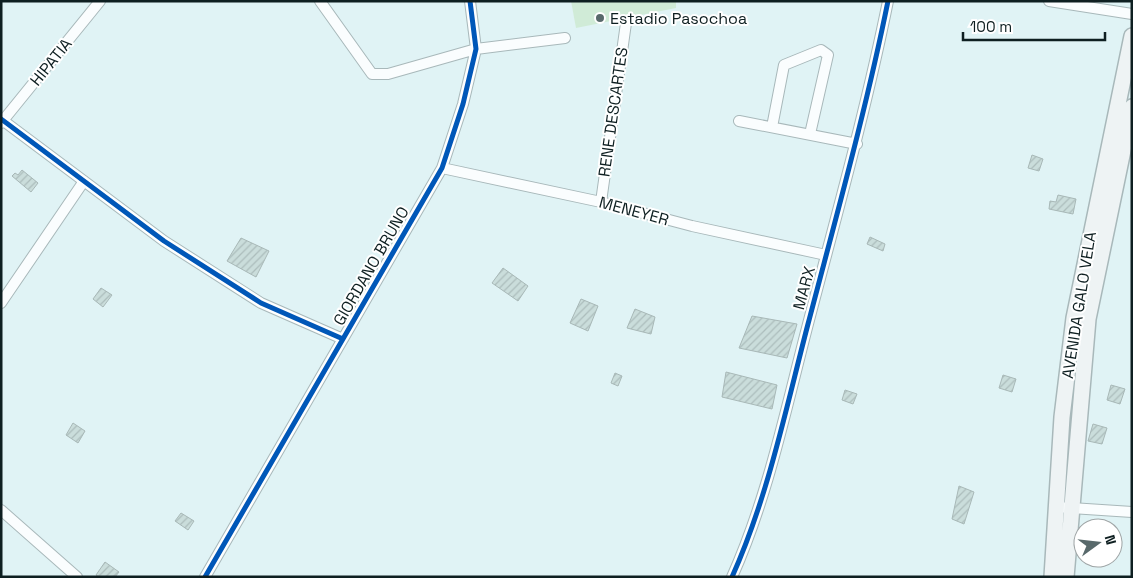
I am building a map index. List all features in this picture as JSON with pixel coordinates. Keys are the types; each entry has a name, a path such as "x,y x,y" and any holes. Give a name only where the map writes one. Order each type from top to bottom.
{"main road":[{"name":"AVENIDA GALO VELA","path":"1066,577 1062,417 1081,318 1105,162 1132,36"},
{"name":"AVENIDA GALO VELA","path":"1081,318 1120,166 1132,107"},
{"path":"1105,162 1120,166"},
{"name":"AVENIDA GALO VELA","path":"1052,577 1064,508"}],"street":[{"name":"HIPATIA","path":"2,121 100,1"},
{"path":"320,1 372,74 388,74 476,49 565,38"},
{"name":"GIORDANO BRUNO","path":"205,577 442,168 463,104 476,49 470,1"},
{"name":"MARX","path":"732,577 750,533 826,255 856,144 888,1"},
{"path":"1049,1 1132,14"},
{"name":"RENE DESCARTES","path":"600,202 626,23"},
{"path":"772,127 784,64 821,50 828,55 810,134"},
{"path":"2,121 164,241 261,303 343,339"},
{"path":"739,121 856,144"},
{"name":"MENEYER","path":"442,168 600,202 692,226 826,255"},
{"path":"1,303 84,181"},
{"path":"1064,508 1132,512"},
{"path":"1,510 78,577"}],"green space":[{"name":"Estadio Pasochoa","path":"571,1 676,1 676,8 576,28"}],"building":[{"path":"1032,155 1043,159 1039,171 1028,168"},
{"path":"22,170 38,183 31,192 12,176 15,173 18,175"},
{"path":"1058,195 1076,199 1073,214 1049,209 1050,201 1056,202"},
{"path":"870,237 885,244 883,251 867,244"},
{"path":"241,238 269,251 256,277 227,261"},
{"path":"503,268 528,286 518,301 492,283"},
{"path":"101,288 112,295 103,307 93,299"},
{"path":"581,299 598,306 588,331 570,323"},
{"path":"635,309 655,317 651,334 627,328"},
{"path":"752,316 797,324 787,358 739,348"},
{"path":"726,372 777,385 772,409 722,397"},
{"path":"615,373 622,376 618,386 611,383"},
{"path":"1003,375 1016,379 1012,392 999,388"},
{"path":"1111,385 1125,389 1120,404 1107,400"},
{"path":"845,390 857,394 853,404 842,400"},
{"path":"73,423 85,431 78,443 66,435"},
{"path":"1093,424 1107,428 1102,444 1088,441"},
{"path":"959,486 974,492 964,524 952,519"},
{"path":"181,513 194,521 188,530 175,521"},
{"path":"105,562 119,572 115,577 99,577 96,575"}],"cycle path":[{"path":"205,577 442,168 463,104 476,49 470,1"},
{"path":"732,577 756,516 775,452 860,123 888,1"},
{"path":"1,119 164,241 261,303 343,339"}],"place":[{"name":"Estadio Pasochoa","path":"600,18"}]}
